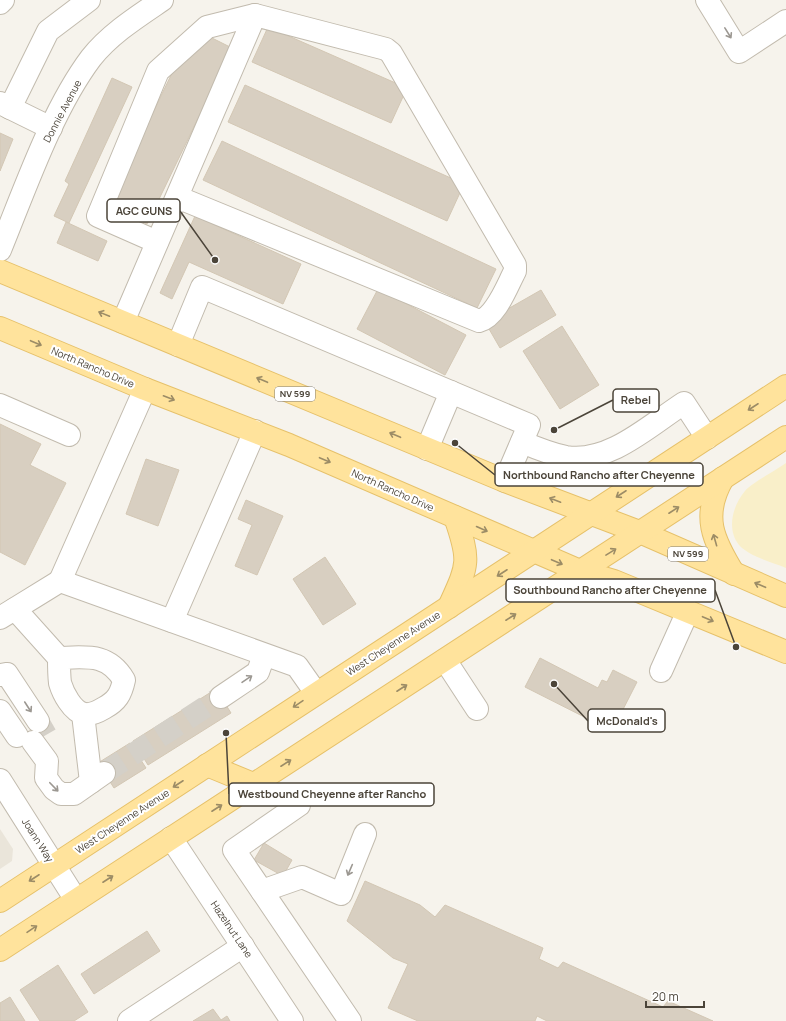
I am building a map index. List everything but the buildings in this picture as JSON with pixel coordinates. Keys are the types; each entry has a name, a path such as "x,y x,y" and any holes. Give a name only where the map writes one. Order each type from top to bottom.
{"main road":[{"name":"NV 599","path":"0,271 505,481 642,533 786,596"},
{"name":"North Rancho Drive","path":"0,328 145,389 255,431 580,571 614,581 786,652"},
{"name":"West Cheyenne Avenue","path":"0,901 316,693 535,552 786,386"},
{"path":"0,950 580,571 642,533 786,437"},
{"path":"723,478 714,492 711,508 712,526 717,547 734,574"},
{"path":"449,607 465,569 466,555 455,517"},
{"path":"207,765 253,784"}],"street":[{"path":"51,128 5,106 48,31 89,0"},
{"path":"707,0 739,52 786,21"},
{"name":"Donnie Avenue","path":"0,250 51,128 70,92 92,57 149,4"},
{"path":"157,242 98,216 158,71 207,27 256,15 386,49 391,53 515,265 515,271 492,314 486,319 479,321 177,197"},
{"path":"123,322 256,15"},
{"path":"178,345 202,287 529,425 505,481"},
{"path":"59,658 60,683 74,708 83,714 90,714 115,702 122,693 124,680 117,668 105,660 59,658 7,614 60,581 145,389"},
{"path":"428,449 451,392"},
{"path":"522,442 566,457 602,454 618,447 684,403 707,438"},
{"path":"0,405 69,435"},
{"path":"172,621 255,431"},
{"path":"60,581 297,666 316,693"},
{"path":"661,671 688,611"},
{"path":"221,697 258,672 264,654"},
{"path":"445,660 477,709"},
{"path":"0,675 7,674 31,736"},
{"path":"0,689 47,761 46,778 54,789 61,794 74,794 97,778 83,714"},
{"path":"0,711 31,736"},
{"name":"Joann Way","path":"0,780 76,900"},
{"path":"299,805 234,850 350,1021"},
{"path":"262,891 302,877 341,894 365,834"},
{"name":"Hazelnut Lane","path":"171,838 292,1021"},
{"path":"129,1021 243,946"}],"shaded area":[{"path":"0,829 13,849 12,861 0,869"}],"sand":[{"path":"786,463 786,568 749,553 739,545 735,539 732,525 734,510 745,491 758,480"}],"tunnel":[{"path":"104,773 221,697"},
{"path":"38,721 46,735"}],"place":[{"name":"AGC GUNS","path":"215,260"},
{"name":"Rebel","path":"554,430"},
{"name":"Northbound Rancho after Cheyenne","path":"455,443"},
{"name":"Southbound Rancho after Cheyenne","path":"736,647"},
{"name":"McDonald's","path":"554,684"},
{"name":"Westbound Cheyenne after Rancho","path":"226,733"}]}
